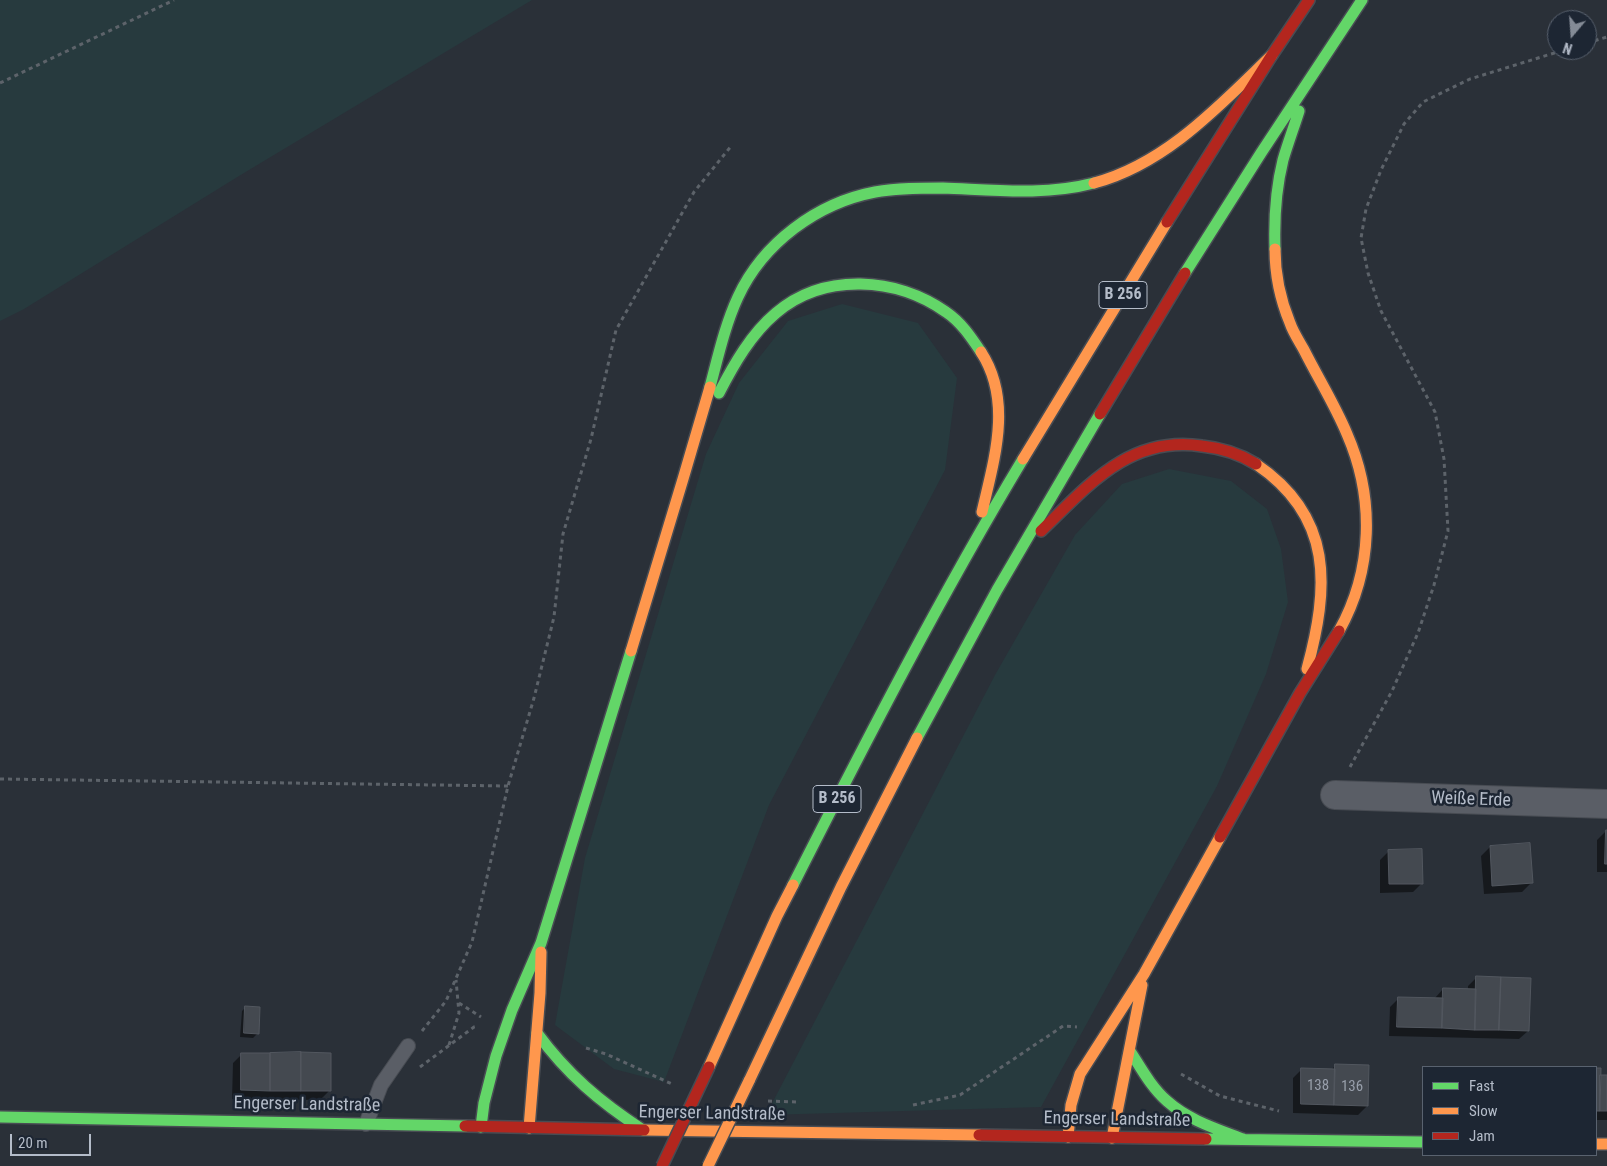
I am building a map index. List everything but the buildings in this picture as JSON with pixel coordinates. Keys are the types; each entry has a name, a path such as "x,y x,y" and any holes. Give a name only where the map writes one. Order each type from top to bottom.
{"main road":[{"name":"B 256","path":"662,1166 777,916 856,760 976,537 1144,259 1272,55 1309,0"},
{"name":"B 256","path":"708,1166 816,938 899,772 1016,555 1181,277 1362,0"},
{"path":"481,1127 486,1093 519,989 541,943 689,461 719,353 739,294 755,268 775,245 798,225 832,206 853,197 883,190 913,187 1046,192 1106,181 1134,170 1160,155 1184,137 1272,55"},
{"path":"1068,1137 1070,1103 1080,1074 1144,974 1300,693 1349,613 1359,584 1365,554 1367,523 1365,492 1358,462 1347,433 1290,324 1280,293 1275,261 1274,228 1283,161 1310,77"},
{"path":"689,461 715,400 731,369 767,322 788,305 812,292 838,285 864,282 891,285 917,293 940,307 961,324 978,345 990,369 997,395 999,422 995,453 976,537"},
{"path":"1016,555 1104,471 1128,457 1154,448 1182,444 1209,446 1236,453 1261,466 1282,484 1300,505 1313,530 1318,548 1322,584 1320,615 1314,645 1300,693"},
{"path":"529,1128 540,993 541,943"},
{"path":"1112,1138 1144,974"},
{"path":"536,1033 579,1084 597,1099 643,1130"},
{"path":"1130,1051 1151,1083 1167,1100 1188,1115 1243,1139"},
{"name":"Engerser Landstraße","path":"0,1117 529,1128 1422,1142"}],"street":[{"name":"Weiße Erde","path":"1335,795 1607,804"}],"lane":[{"path":"366,1124 381,1085 408,1046"}],"path":[{"path":"0,83 174,0"},
{"path":"1335,795 1392,691 1418,634 1434,585 1448,531 1444,459 1435,412 1381,311 1368,273 1362,238 1366,209 1381,170 1404,124 1423,102 1470,79 1547,55"},
{"path":"408,1046 446,1002 472,942 508,786 534,698 554,617 563,534 591,439 616,330 694,192 732,145"},
{"path":"0,779 508,786"},
{"path":"449,1045 458,1013 456,978"},
{"path":"458,1002 492,1024"},
{"path":"419,1068 474,1027 492,1024 507,1025"},
{"path":"906,1106 960,1095 1063,1026 1080,1027 1100,1040"},
{"path":"580,1046 606,1054 677,1086"},
{"path":"1175,1071 1220,1096 1283,1112"},
{"path":"758,1101 808,1103"}],"green space":[{"path":"0,0 532,0 239,176 24,309 0,321"},
{"path":"842,304 918,323 957,378 945,470 769,805 664,1082 614,1069 555,1025 585,858 706,454 739,383 788,321"},
{"path":"1169,469 1231,481 1267,509 1281,549 1288,602 1266,674 1217,786 1041,1107 766,1115 995,675 1075,535 1122,484"}],"traffic: fast":[{"path":"1185,273 1261,153 1362,0"},
{"path":"1275,249 1277,193 1283,160 1299,111"},
{"path":"710,387 729,319 749,277 762,259 794,228 833,205 853,197 875,192 909,188 1038,191 1056,190 1094,183"},
{"path":"719,393 737,360 767,321 795,300 816,291 838,285 861,284 883,286 927,300 956,320 981,352"},
{"path":"917,738 997,590 1100,414"},
{"path":"793,885 933,616 1023,459"},
{"path":"481,1127 484,1103 496,1056 512,1010 541,943 631,651"},
{"path":"537,1033 560,1062 598,1098 643,1130"},
{"path":"1130,1051 1156,1090 1175,1108 1203,1123 1243,1139"},
{"path":"0,1117 465,1126"},
{"path":"1206,1139 1422,1142"}],"traffic: slow":[{"path":"1094,183 1120,174 1145,162 1168,147 1212,112 1272,55"},
{"path":"1023,459 1167,222"},
{"path":"1275,249 1279,286 1286,314 1347,434 1356,458 1362,483 1366,508 1364,559 1359,583 1339,631"},
{"path":"981,352 991,371 999,410 995,451 982,512"},
{"path":"631,651 710,387"},
{"path":"1256,464 1281,485 1300,507 1312,531 1319,556 1321,582 1319,610 1307,669"},
{"path":"749,1081 841,887 917,738"},
{"path":"1068,1137 1071,1105 1080,1074 1144,974 1220,837"},
{"path":"709,1067 777,916 793,885"},
{"path":"529,1128 540,993 541,952"},
{"path":"1112,1138 1142,985"},
{"path":"708,1166 749,1081"},
{"path":"644,1130 979,1135"},
{"path":"1597,1144 1607,1144"}],"traffic: jam":[{"path":"1167,222 1272,55 1309,0"},
{"path":"1100,414 1185,273"},
{"path":"1041,531 1093,481 1131,456 1153,448 1176,445 1209,447 1237,454 1256,464"},
{"path":"1220,837 1300,693 1339,631"},
{"path":"662,1166 709,1067"},
{"path":"465,1126 644,1130"},
{"path":"979,1135 1206,1139"}]}
